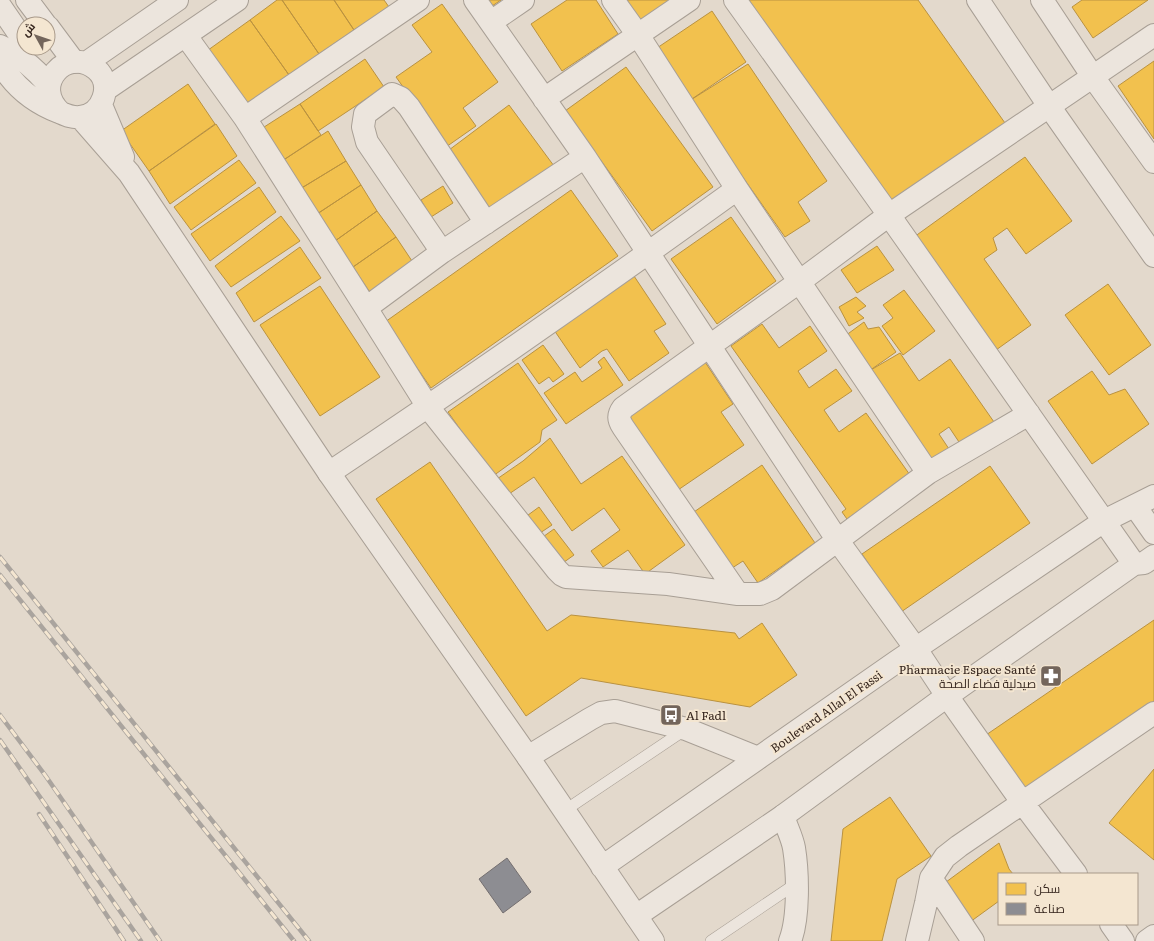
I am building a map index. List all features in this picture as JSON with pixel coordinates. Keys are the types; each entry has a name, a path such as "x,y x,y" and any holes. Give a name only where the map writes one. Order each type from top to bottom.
{"street":[{"path":"27,0 40,16"},
{"path":"0,62 13,81 27,96 46,107 71,115 88,115 95,111 103,97 237,0"},
{"path":"245,118 418,0"},
{"path":"475,0 585,157 838,541 916,649 1022,802 1075,873"},
{"path":"491,22 523,0"},
{"path":"613,0 638,35 737,189 928,473"},
{"path":"544,100 689,0"},
{"path":"735,0 889,215 1134,564"},
{"path":"978,0 1049,106 1154,256"},
{"path":"1042,0 1093,76 1154,162"},
{"path":"167,3 80,62 66,64 54,73 50,83 49,93 51,101 55,108 71,115 129,173 330,473 653,941"},
{"path":"0,6 16,29"},
{"path":"738,594 619,420 619,414 623,408 799,282 889,215 1154,35"},
{"path":"56,36 80,62 96,69 101,75 104,82 103,97 129,173"},
{"path":"186,36 245,118 428,407 490,487 562,575 566,577 668,584 738,594 760,594 772,589 928,473 1028,414"},
{"path":"0,46 22,59 50,83"},
{"path":"33,56 50,83"},
{"path":"442,252 367,142 363,127 365,114 392,94 401,98 409,107 486,223"},
{"path":"366,308 442,252 585,157"},
{"path":"330,473 428,407 649,253 737,189"},
{"name":"Boulevard Allal El Fassi","path":"602,867 916,649 1104,521 1154,496"},
{"path":"1135,506 1154,534"},
{"path":"636,916 783,816 948,696 1134,564 1144,562 1154,556"},
{"path":"528,758 601,713 615,711 686,729 758,758"},
{"path":"917,941 931,878 945,857 1022,802 1154,713"},
{"path":"783,816 794,847 797,883 794,930 790,941"},
{"path":"931,878 973,941"},
{"path":"1112,925 1123,941"},
{"path":"1147,941 1154,936"}],"lane":[{"path":"564,811 686,729"},
{"path":"711,941 797,883"}],"building: سكن":[{"path":"277,0 282,0 319,54 289,75 250,20"},
{"path":"282,0 334,0 354,30 319,54"},
{"path":"334,0 384,0 389,7 354,30"},
{"path":"479,0 501,0 486,10"},
{"path":"567,0 596,0 618,34 562,71 531,24"},
{"path":"623,0 674,0 639,24"},
{"path":"744,0 918,0 1005,123 890,206"},
{"path":"1082,0 1148,0 1093,38 1072,7"},
{"path":"442,4 498,82 463,108 476,126 446,147 396,77 432,52 412,25"},
{"path":"712,11 746,62 689,101 654,50"},
{"path":"250,20 289,75 243,108 204,53"},
{"path":"365,59 384,87 318,131 300,104"},
{"path":"1154,61 1154,139 1118,86"},
{"path":"748,64 827,181 798,202 810,221 785,237 689,101"},
{"path":"626,67 713,187 652,231 565,111"},
{"path":"188,84 215,124 149,171 121,131"},
{"path":"300,104 321,135 282,161 261,129"},
{"path":"509,105 554,166 490,214 445,153"},
{"path":"216,124 237,156 170,204 149,171"},
{"path":"328,131 346,161 300,189 282,161"},
{"path":"1025,157 1072,221 1026,254 1007,228 993,238 997,250 984,259 1031,325 996,350 914,237"},
{"path":"239,160 256,183 191,230 174,207"},
{"path":"346,161 361,185 317,214 300,189"},
{"path":"361,185 377,211 335,241 317,214"},
{"path":"443,186 453,203 431,217 421,200"},
{"path":"259,187 276,212 210,261 191,234"},
{"path":"571,190 618,256 431,388 385,322"},
{"path":"377,211 396,237 353,267 335,241"},
{"path":"281,216 300,241 231,287 215,266"},
{"path":"731,217 776,281 717,324 671,259"},
{"path":"396,237 414,264 371,294 353,267"},
{"path":"877,246 894,270 857,293 841,270"},
{"path":"300,247 321,278 254,322 236,293"},
{"path":"634,276 666,324 654,331 669,353 629,381 607,349 602,351 580,368 554,330"},
{"path":"1108,284 1151,345 1109,375 1065,315"},
{"path":"320,286 380,377 320,416 260,325"},
{"path":"904,290 935,331 903,355 882,326 893,318 883,305"},
{"path":"856,297 866,306 857,312 864,318 849,326 839,307"},
{"path":"864,322 868,329 879,327 896,352 869,371 845,336"},
{"path":"762,324 779,348 810,326 827,351 798,371 809,388 836,369 852,391 824,410 839,432 866,413 910,475 847,519 842,512 846,509 731,346"},
{"path":"543,345 564,374 553,382 549,377 539,384 522,360"},
{"path":"900,353 919,381 950,359 994,422 961,445 949,427 939,434 949,449 926,465 869,371"},
{"path":"604,357 623,385 566,424 544,393 575,372 582,382 602,368 598,362"},
{"path":"703,359 733,404 721,412 744,445 675,492 622,414"},
{"path":"518,363 557,420 542,430 540,442 493,476 448,412"},
{"path":"1092,371 1109,395 1125,389 1149,424 1092,464 1048,401"},
{"path":"550,438 581,484 622,456 685,545 645,574 628,550 603,567 591,551 620,530 604,508 572,531 534,477 506,496 497,479 523,461"},
{"path":"430,462 547,631 571,615 735,633 739,639 762,623 797,675 750,707 581,678 526,716 376,499"},
{"path":"762,465 815,543 758,583 743,561 729,570 691,514"},
{"path":"990,466 1030,523 901,612 862,554"},
{"path":"539,507 552,525 537,535 524,518"},
{"path":"554,529 574,555 560,565 540,539"},
{"path":"1154,620 1154,703 1024,791 986,735"},
{"path":"1154,769 1154,860 1109,823"},
{"path":"890,797 931,856 897,879 882,941 831,941 843,829"},
{"path":"999,843 1009,869 1012,873 998,873 998,902 970,922 942,885"}],"building: صناعة":[{"path":"507,858 531,892 503,913 479,879"}],"railway":[{"path":"0,557 309,941"},
{"path":"0,575 294,941"},
{"path":"0,715 45,775 160,941"},
{"path":"0,740 141,941"},
{"path":"39,814 124,941"}],"place":[{"name":"Pharmacie Espace Santé صيدلية فضاء الصحة","path":"1051,676"},
{"name":"Al Fadl","path":"671,715"}]}
